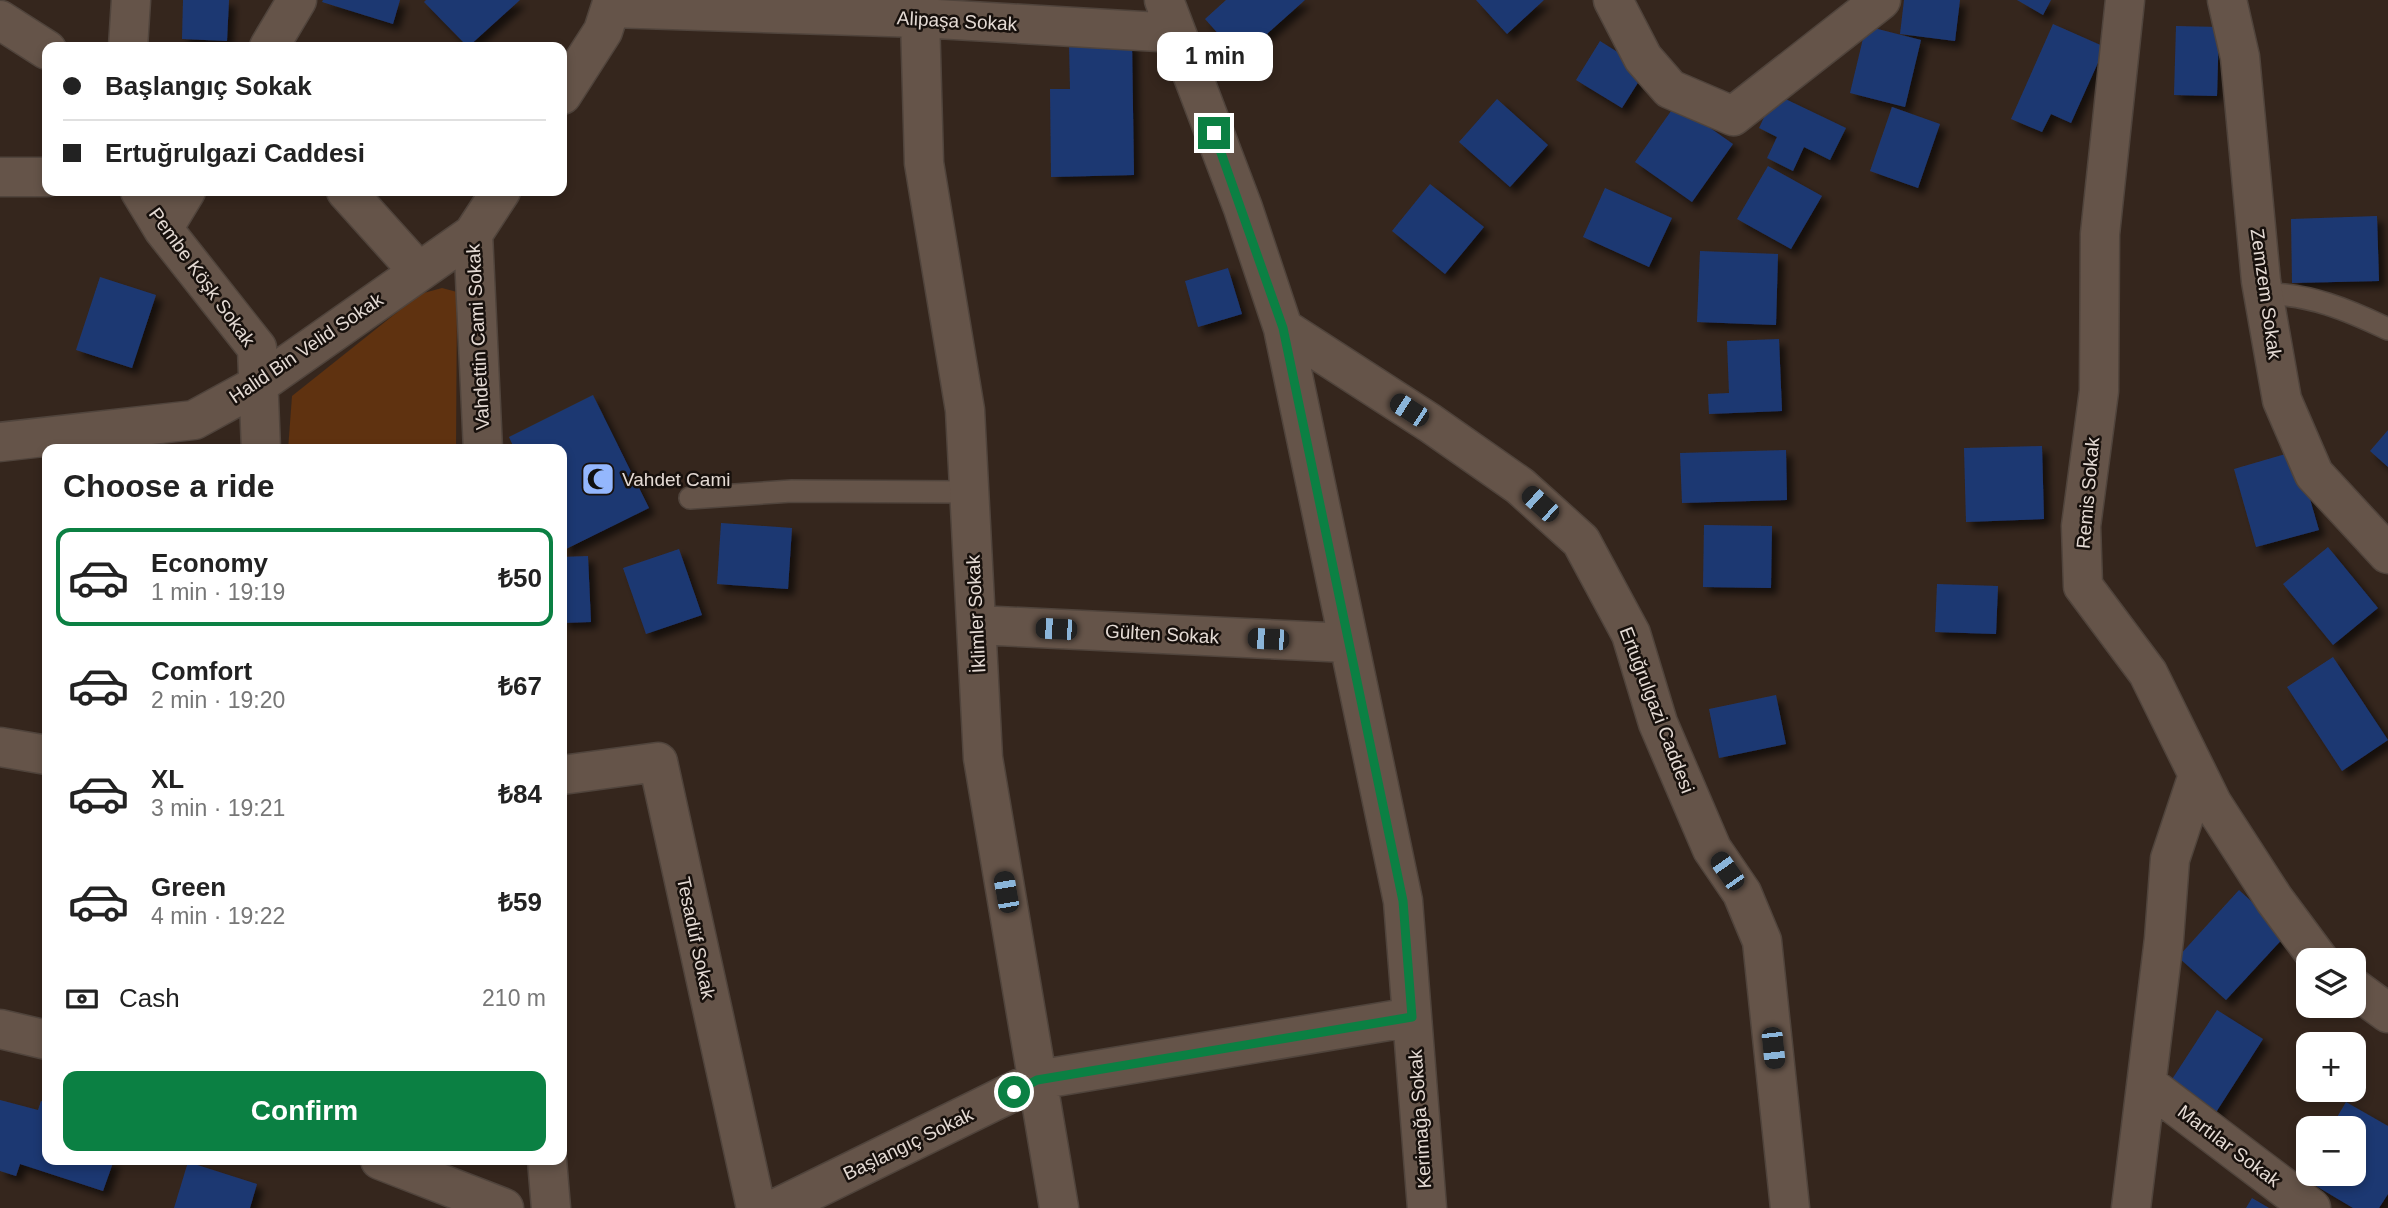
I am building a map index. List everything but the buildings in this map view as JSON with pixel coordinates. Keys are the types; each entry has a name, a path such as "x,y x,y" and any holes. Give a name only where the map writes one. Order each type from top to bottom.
{"street":[{"path":"128,42 131,0"},
{"path":"272,42 297,0"},
{"path":"1613,0 1643,58 1670,89 1733,116 1881,0"},
{"name":"Remis Sokak","path":"2124,0 2101,234 2099,391 2081,526 2083,586 2148,673 2212,803 2267,888 2311,948"},
{"name":"Zemzem Sokak","path":"2227,0 2240,57 2263,294 2282,400 2314,474 2388,554"},
{"path":"567,87 603,31 612,4"},
{"name":"Alipaşa Sokak","path":"612,4 920,18 1170,17"},
{"path":"1170,17 1243,208 1283,328"},
{"name":"İklimler Sokak","path":"920,18 924,163 965,410 983,758 1059,1208"},
{"path":"0,20 42,47"},
{"path":"0,177 42,177"},
{"name":"Pembe Köşk Sokak","path":"143,196 163,229 257,348 261,444"},
{"path":"163,229 183,196"},
{"path":"351,196 419,272"},
{"name":"Vahdettin Cami Sokak","path":"483,444 473,234 498,196"},
{"name":"Halid Bin Velid Sokak","path":"0,442 194,420 258,385 473,234"},
{"name":"Kerimağa Sokak","path":"1283,328 1403,901 1427,1208"},
{"name":"Ertuğrulgazi Caddesi","path":"1283,328 1430,423 1520,486 1581,541 1632,634 1658,723 1712,849 1742,893 1762,942 1790,1208"},
{"name":"Gülten Sokak","path":"977,625 1348,643"},
{"path":"0,747 42,754"},
{"name":"Tesadüf Sokak","path":"567,774 657,762 756,1208"},
{"path":"2131,1208 2164,939 2170,859 2198,775"},
{"path":"2366,997 2388,1013"},
{"name":"Başlangıç Sokak","path":"777,1208 1037,1080 1412,1017"},
{"path":"0,1029 42,1040"},
{"name":"Martılar Sokak","path":"2147,1084 2311,1208"},
{"path":"393,1165 505,1208"},
{"path":"547,1165 551,1208"}],"lane":[{"path":"2263,294 2292,293 2328,303 2388,329"},
{"path":"690,498 792,491 969,492"}],"shaded area":[{"path":"442,288 457,292 456,444 288,444 292,396 420,294"}],"place":[{"name":"Vahdet Cami","path":"598,479"}],"route":[{"path":"1014,1092 1037,1080 1412,1017 1403,901 1283,328 1243,208 1214,133"}]}
